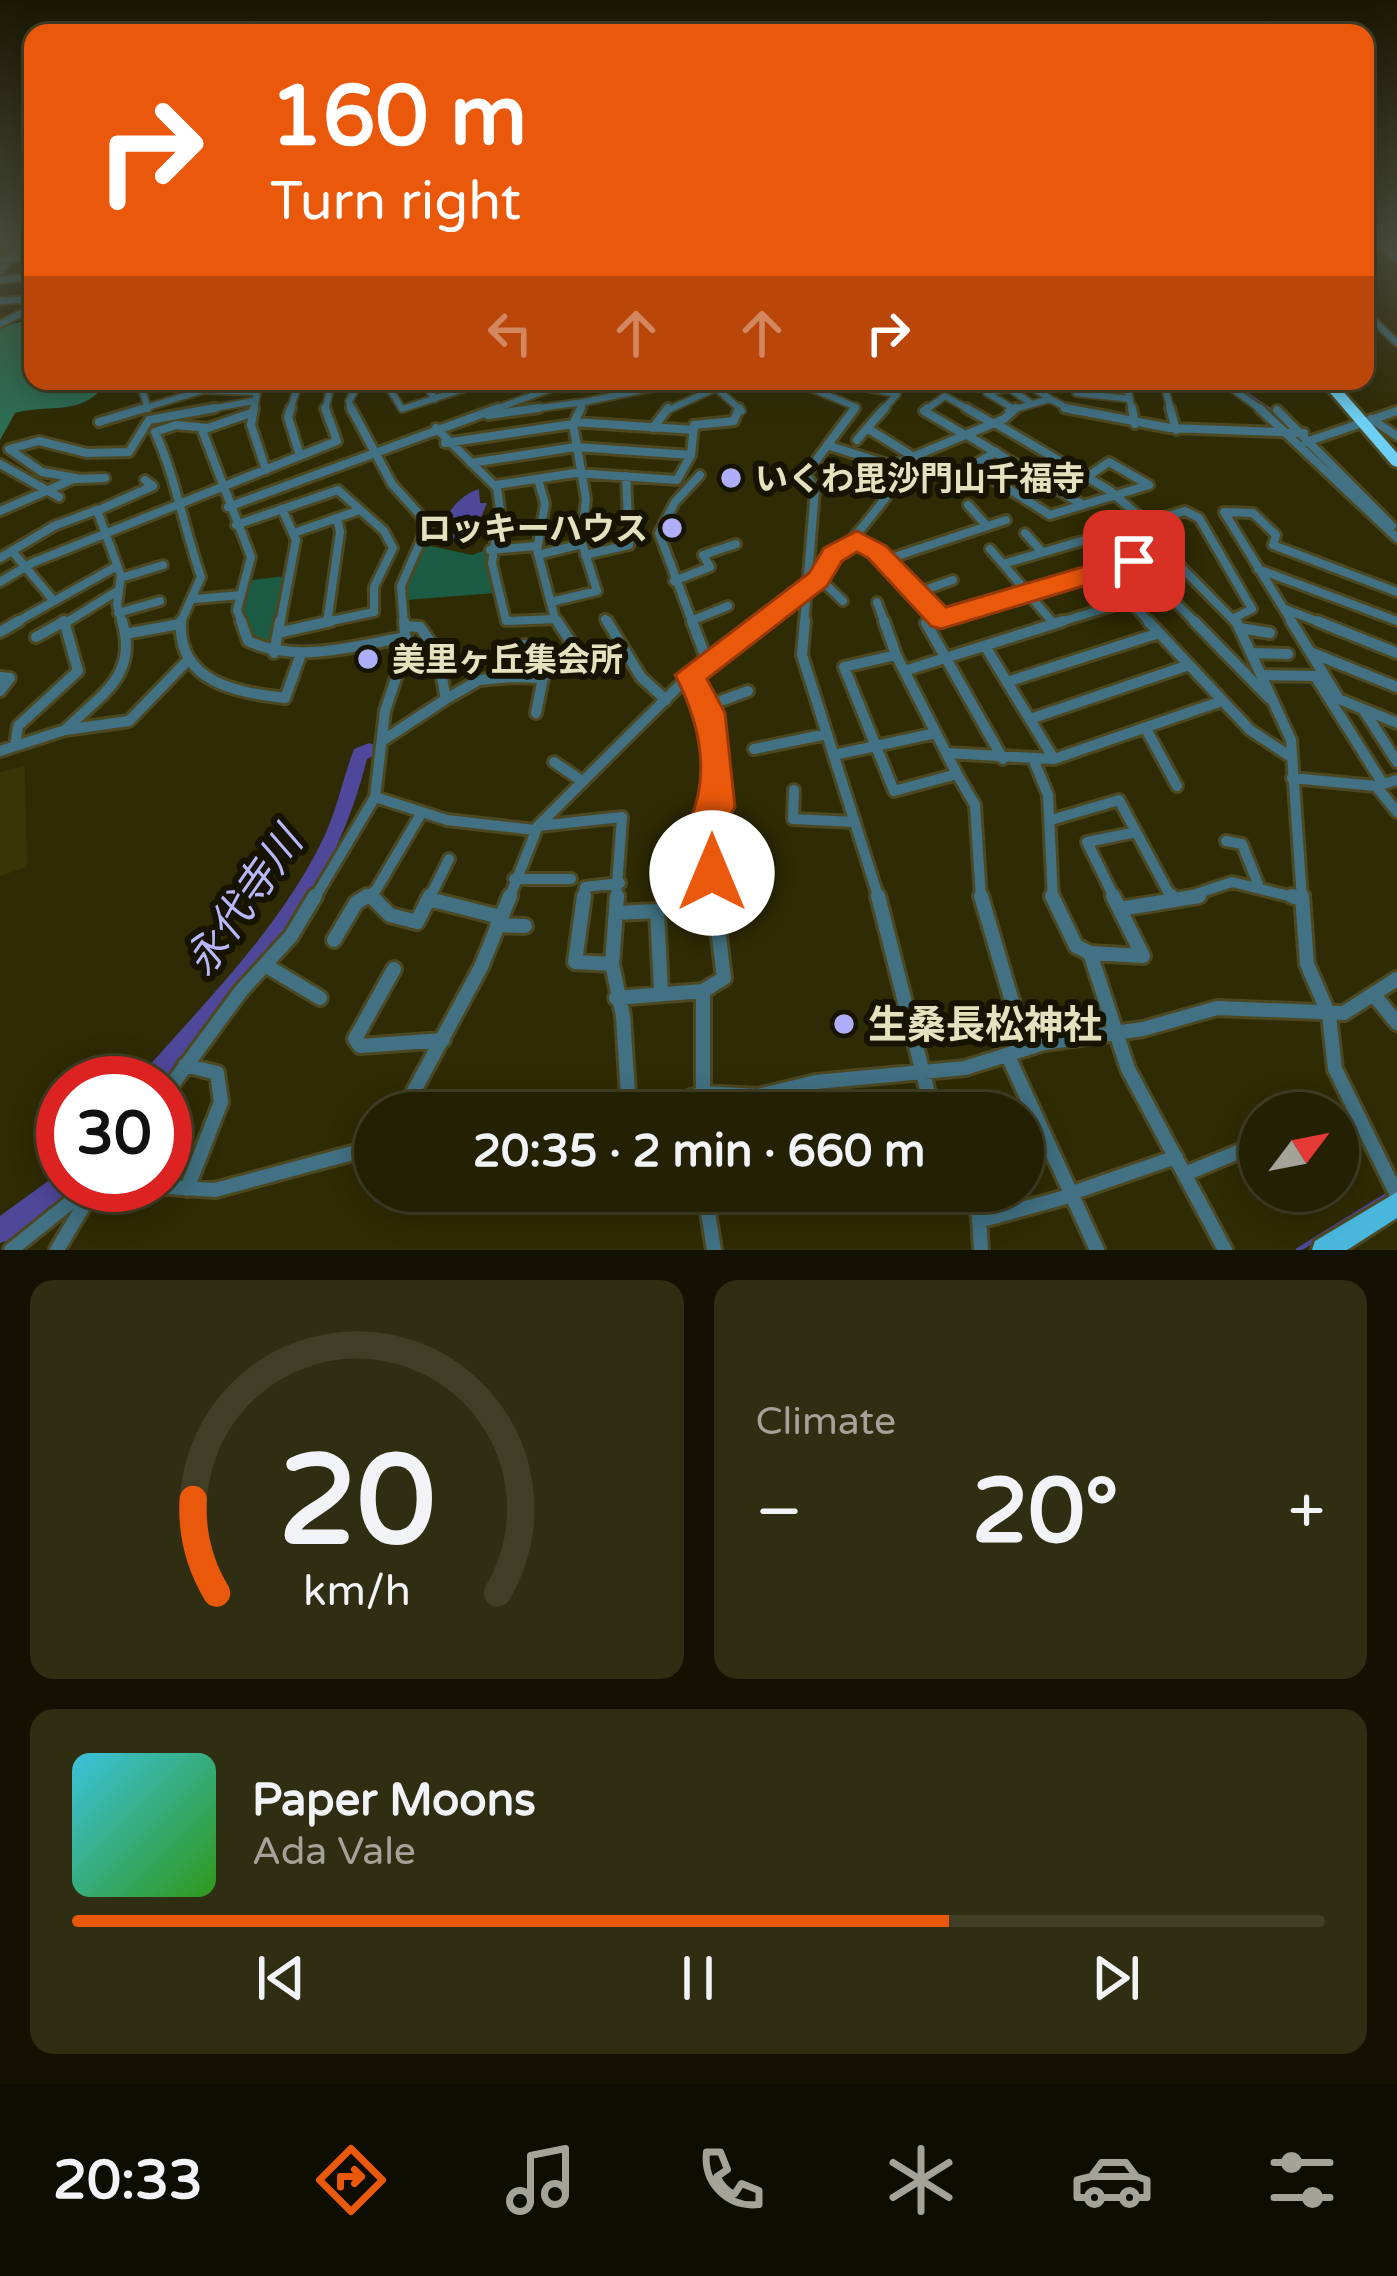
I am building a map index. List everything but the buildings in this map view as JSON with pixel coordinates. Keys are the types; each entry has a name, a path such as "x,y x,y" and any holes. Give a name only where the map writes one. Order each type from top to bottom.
{"highway":[{"path":"1336,390 1368,422 1397,462"}],"main road":[{"path":"1324,1250 1397,1204"}],"street":[{"path":"1374,320 1397,343"},
{"path":"143,390 176,479 178,506 200,572 195,599 180,624 186,662"},
{"path":"99,422 202,390"},
{"path":"237,390 256,396"},
{"path":"259,390 251,413 254,442 266,470"},
{"path":"296,390 288,418 300,456"},
{"path":"0,582 25,567 337,441 325,410 330,390"},
{"path":"192,1056 303,919 375,796 405,632 401,586 428,521 392,484 372,451 350,409 357,390"},
{"path":"390,390 402,409 459,390"},
{"path":"429,390 434,398"},
{"path":"228,507 544,390"},
{"path":"578,390 586,400"},
{"path":"479,413 658,390"},
{"path":"653,428 670,406 711,390"},
{"path":"445,443 573,423 694,430 708,420 734,421 742,411 718,390"},
{"path":"814,390 856,408 806,474 815,490 802,655 855,822 928,1092"},
{"path":"856,440 902,392 889,390"},
{"path":"994,390 988,393 1014,409"},
{"path":"1008,390 1031,404"},
{"path":"1036,390 1066,411 1135,424 1304,438 1397,411"},
{"path":"1076,390 1130,399"},
{"path":"1128,390 1135,424"},
{"path":"1166,390 1176,430"},
{"path":"1235,390 1304,438"},
{"path":"1244,390 1304,438 1349,490 1397,534"},
{"path":"74,479 76,475 42,472 9,449 47,436 87,453 129,452 151,420 256,396"},
{"path":"1083,505 924,411 945,396 1117,496 1238,623 1291,740 1306,964 1329,1015 1332,1058 1346,1092"},
{"path":"896,466 909,454 933,451 1014,409 1050,399"},
{"path":"551,602 597,591 584,550 586,504 573,423 586,400"},
{"path":"251,413 202,430 251,557 241,595 241,632 254,645 274,653 301,654 420,627 437,651 446,699"},
{"path":"1368,422 1397,436"},
{"path":"155,431 176,425 208,428"},
{"path":"436,428 445,443 496,485 500,510 490,550 506,620 555,619"},
{"path":"867,428 909,454"},
{"path":"496,485 580,473 677,480 691,455 694,430"},
{"path":"471,463 577,447 691,455"},
{"path":"414,1092 443,1040 536,828 690,675 739,644 819,578 830,557 857,540 904,472 833,447"},
{"path":"996,452 972,466 1049,515 1149,485 1109,462 1087,477"},
{"path":"0,464 55,494"},
{"path":"700,475 660,530 674,581 707,661"},
{"path":"490,550 629,545 626,476"},
{"path":"13,522 2,509 55,494 74,479 105,478"},
{"path":"512,677 519,648 530,644 563,662 580,656 580,648 555,619 537,550 544,504 538,478"},
{"path":"0,558 54,526 153,487 145,480"},
{"path":"236,525 338,490 384,531 393,548 374,587 374,612 278,633"},
{"path":"968,506 987,526"},
{"path":"274,653 294,533 282,509"},
{"path":"64,730 126,669 125,634 118,613 121,584 98,511"},
{"path":"294,533 357,511"},
{"path":"1003,564 1185,512 1199,518 1252,608 1238,623"},
{"path":"1397,592 1274,545 1276,535 1252,513 1224,512 1339,699 1397,723"},
{"path":"327,622 340,532 337,518"},
{"path":"886,560 1006,520"},
{"path":"1025,533 1042,553"},
{"path":"857,540 886,560 941,619"},
{"path":"674,581 710,568 703,555 736,544"},
{"path":"990,549 1054,624"},
{"path":"12,551 54,602"},
{"path":"1003,759 926,623 1168,551"},
{"path":"1134,561 1277,706"},
{"path":"35,638 121,584 163,565"},
{"path":"0,632 117,566"},
{"path":"1258,568 1397,621"},
{"path":"819,578 843,602"},
{"path":"916,593 953,580"},
{"path":"904,671 1163,590"},
{"path":"195,599 241,595"},
{"path":"118,613 160,601"},
{"path":"1129,601 1250,730"},
{"path":"877,602 896,655 975,805 981,901 1026,1049"},
{"path":"691,621 728,606"},
{"path":"1283,609 1397,653"},
{"path":"605,619 640,677 666,700"},
{"path":"15,746 18,727 78,671 64,622"},
{"path":"1238,623 1270,633"},
{"path":"125,634 180,624"},
{"path":"1007,682 1159,633"},
{"path":"985,646 1054,759"},
{"path":"605,660 625,651"},
{"path":"1310,652 1397,687"},
{"path":"1252,653 1288,654"},
{"path":"186,662 236,690 286,698 301,654"},
{"path":"896,655 844,667 894,790 957,774"},
{"path":"0,751 64,730 129,721 186,662"},
{"path":"1030,719 1189,665"},
{"path":"616,998 703,991 724,978 706,823 719,807 707,706 690,675"},
{"path":"1262,675 1315,676 1397,812"},
{"path":"0,677 10,678 0,691"},
{"path":"382,741 479,680 543,678 536,712"},
{"path":"707,706 748,691"},
{"path":"946,753 1054,759 1222,701"},
{"path":"1200,709 1250,730 1291,757"},
{"path":"1363,709 1397,762"},
{"path":"1146,729 1177,786"},
{"path":"754,749 827,734"},
{"path":"834,755 936,734"},
{"path":"1034,761 1051,820 1052,897 1076,946 1090,953 1143,956 1087,842 1136,832"},
{"path":"554,762 582,782"},
{"path":"1292,778 1380,785 1397,780"},
{"path":"794,790 793,819 855,822"},
{"path":"375,796 422,812 536,828 622,817 612,964 636,1092"},
{"path":"1051,820 1062,821 1119,800 1173,900"},
{"path":"334,940 356,903 371,896 422,812"},
{"path":"1226,842 1242,844 1258,884"},
{"path":"371,896 390,914 417,922 449,859"},
{"path":"514,879 571,879"},
{"path":"1120,909 1173,900 1232,882 1258,884 1302,899"},
{"path":"612,964 575,962 585,887 620,883"},
{"path":"429,899 525,926"},
{"path":"617,913 657,911 661,991"},
{"path":"1090,953 1110,1033 1225,1250"},
{"path":"265,965 320,998"},
{"path":"394,969 355,1039 361,1046 443,1040"},
{"path":"775,1092 816,1082 923,1074 1217,1008 1344,1013 1397,979"},
{"path":"703,991 703,1092"},
{"path":"1374,995 1397,1023"},
{"path":"1008,1056 1097,1250"},
{"path":"192,1067 217,1073 222,1097 192,1176"},
{"path":"1359,1122 1397,1195"},
{"path":"192,1188 271,1179 354,1151"},
{"path":"1184,1174 1239,1152"},
{"path":"980,1221 1176,1157"},
{"path":"11,1250 60,1212"},
{"path":"57,1250 79,1212"},
{"path":"708,1212 714,1250"},
{"path":"976,1212 981,1250"}],"shaded area":[{"path":"479,489 480,503 487,503 471,542 441,537 452,509"},
{"path":"25,766 27,867 0,876 0,772"}],"green space":[{"path":"24,321 24,390 99,392 80,404 15,413 0,440 0,327"},
{"path":"426,545 472,555 486,550 495,593 406,600 406,581"},
{"path":"286,576 273,643 268,646 248,630 243,607 252,580"}],"waterway":[{"path":"1241,390 1276,413"},
{"name":"永代寺川","path":"172,1056 246,970 305,889 348,801 360,754 369,750"},
{"path":"1298,1250 1387,1195"},
{"name":"永代寺川","path":"0,1231 36,1204"}],"place":[{"name":"いくわ毘沙門山千福寺","path":"731,478"},
{"name":"ロッキーハウス","path":"672,528"},
{"name":"美里ヶ丘集会所","path":"368,659"},
{"name":"生桑長松神社","path":"844,1024"}],"route":[{"path":"712,873 706,823 719,807 710,713 690,675 739,644 818,580 833,554 857,540 877,552 941,619 1134,561"}]}
